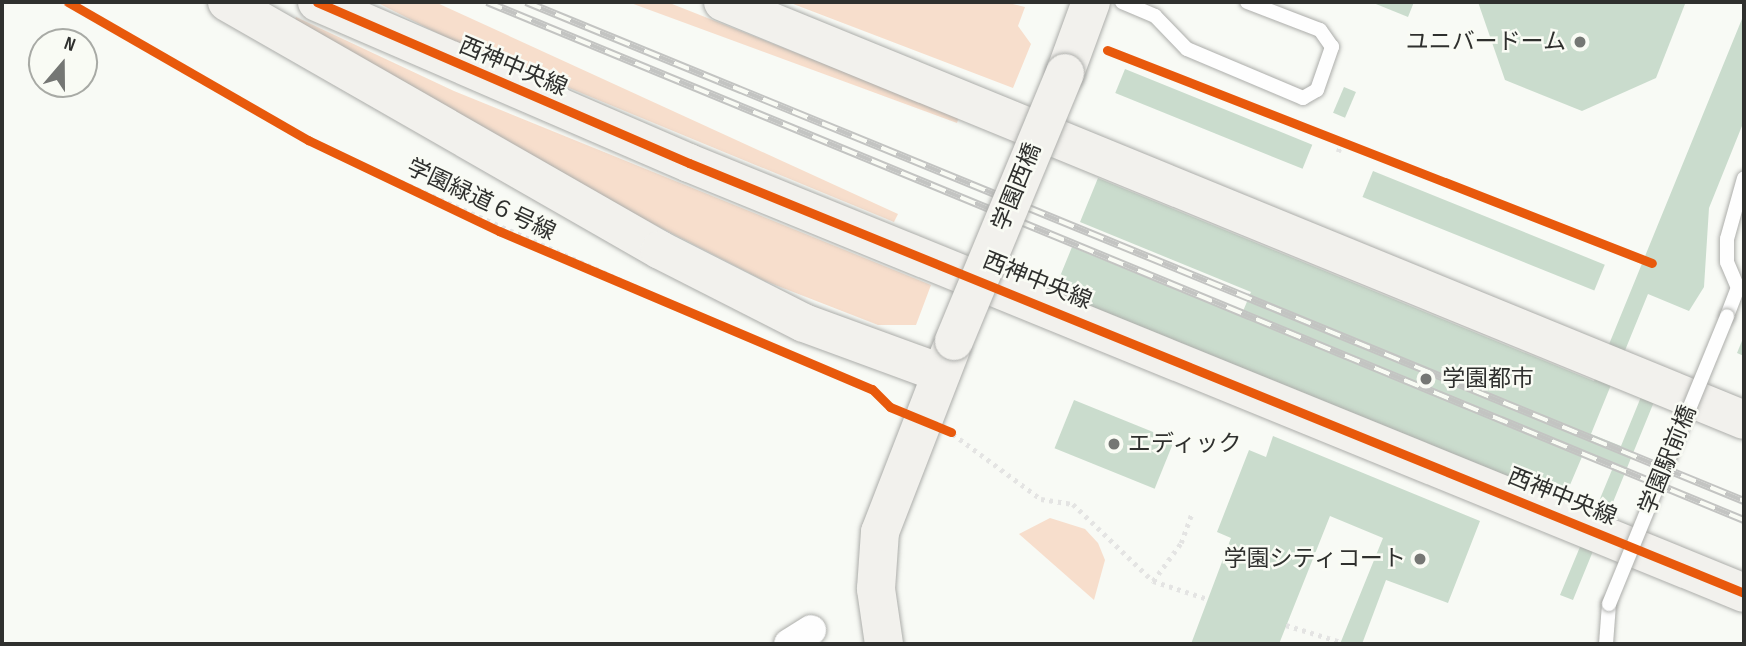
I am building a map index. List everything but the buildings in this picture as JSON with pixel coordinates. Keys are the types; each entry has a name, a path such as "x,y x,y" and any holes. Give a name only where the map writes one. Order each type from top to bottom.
{"street":[{"path":"227,2 660,250 804,323 948,357"},
{"name":"西神中央線","path":"317,2 689,163 1744,593"},
{"path":"723,2 1744,420"},
{"name":"学園西橋","path":"884,644 876,589 880,532 948,357 1093,3"}],"lane":[{"path":"1093,3 1155,16 1186,49 1303,98 1317,90 1332,47 1320,30 1247,2"},
{"path":"1741,288 1727,262 1727,239 1744,178"},
{"name":"学園駅前橋","path":"1606,644 1609,604 1727,316 1741,288"}],"path":[{"path":"1107,50 1652,263"},
{"path":"1338,152 1342,142"},
{"path":"834,373 872,388 890,407"},
{"path":"951,432 1041,499 1073,504 1153,581 1208,599"},
{"path":"1153,581 1181,543 1191,515"},
{"path":"1286,625 1341,642"},
{"path":"1442,644 1461,644"}],"shaded area":[{"path":"376,2 435,2 898,214 894,222 443,36"},
{"path":"628,2 667,2 959,117 957,123"},
{"path":"788,2 1004,2 1025,7 1018,26 1031,44 1013,88"},
{"path":"296,17 454,91 931,285 916,325 878,325 765,281 507,149 293,24"},
{"path":"1050,518 1085,529 1098,543 1105,560 1094,600 1019,534"}],"railway":[{"path":"487,2 1744,520"},
{"path":"526,2 1744,501"}],"cycle path":[{"name":"学園緑道６号線","path":"68,2 308,140 499,231 872,389 890,407 951,432"},
{"path":"317,2 689,163 1744,593"},
{"path":"1107,50 1652,263"}],"place":[{"name":"ユニバードーム","path":"1580,42"},
{"name":"学園都市","path":"1426,379"},
{"name":"エディック","path":"1114,444"},
{"name":"学園シティコート","path":"1420,559"}]}
